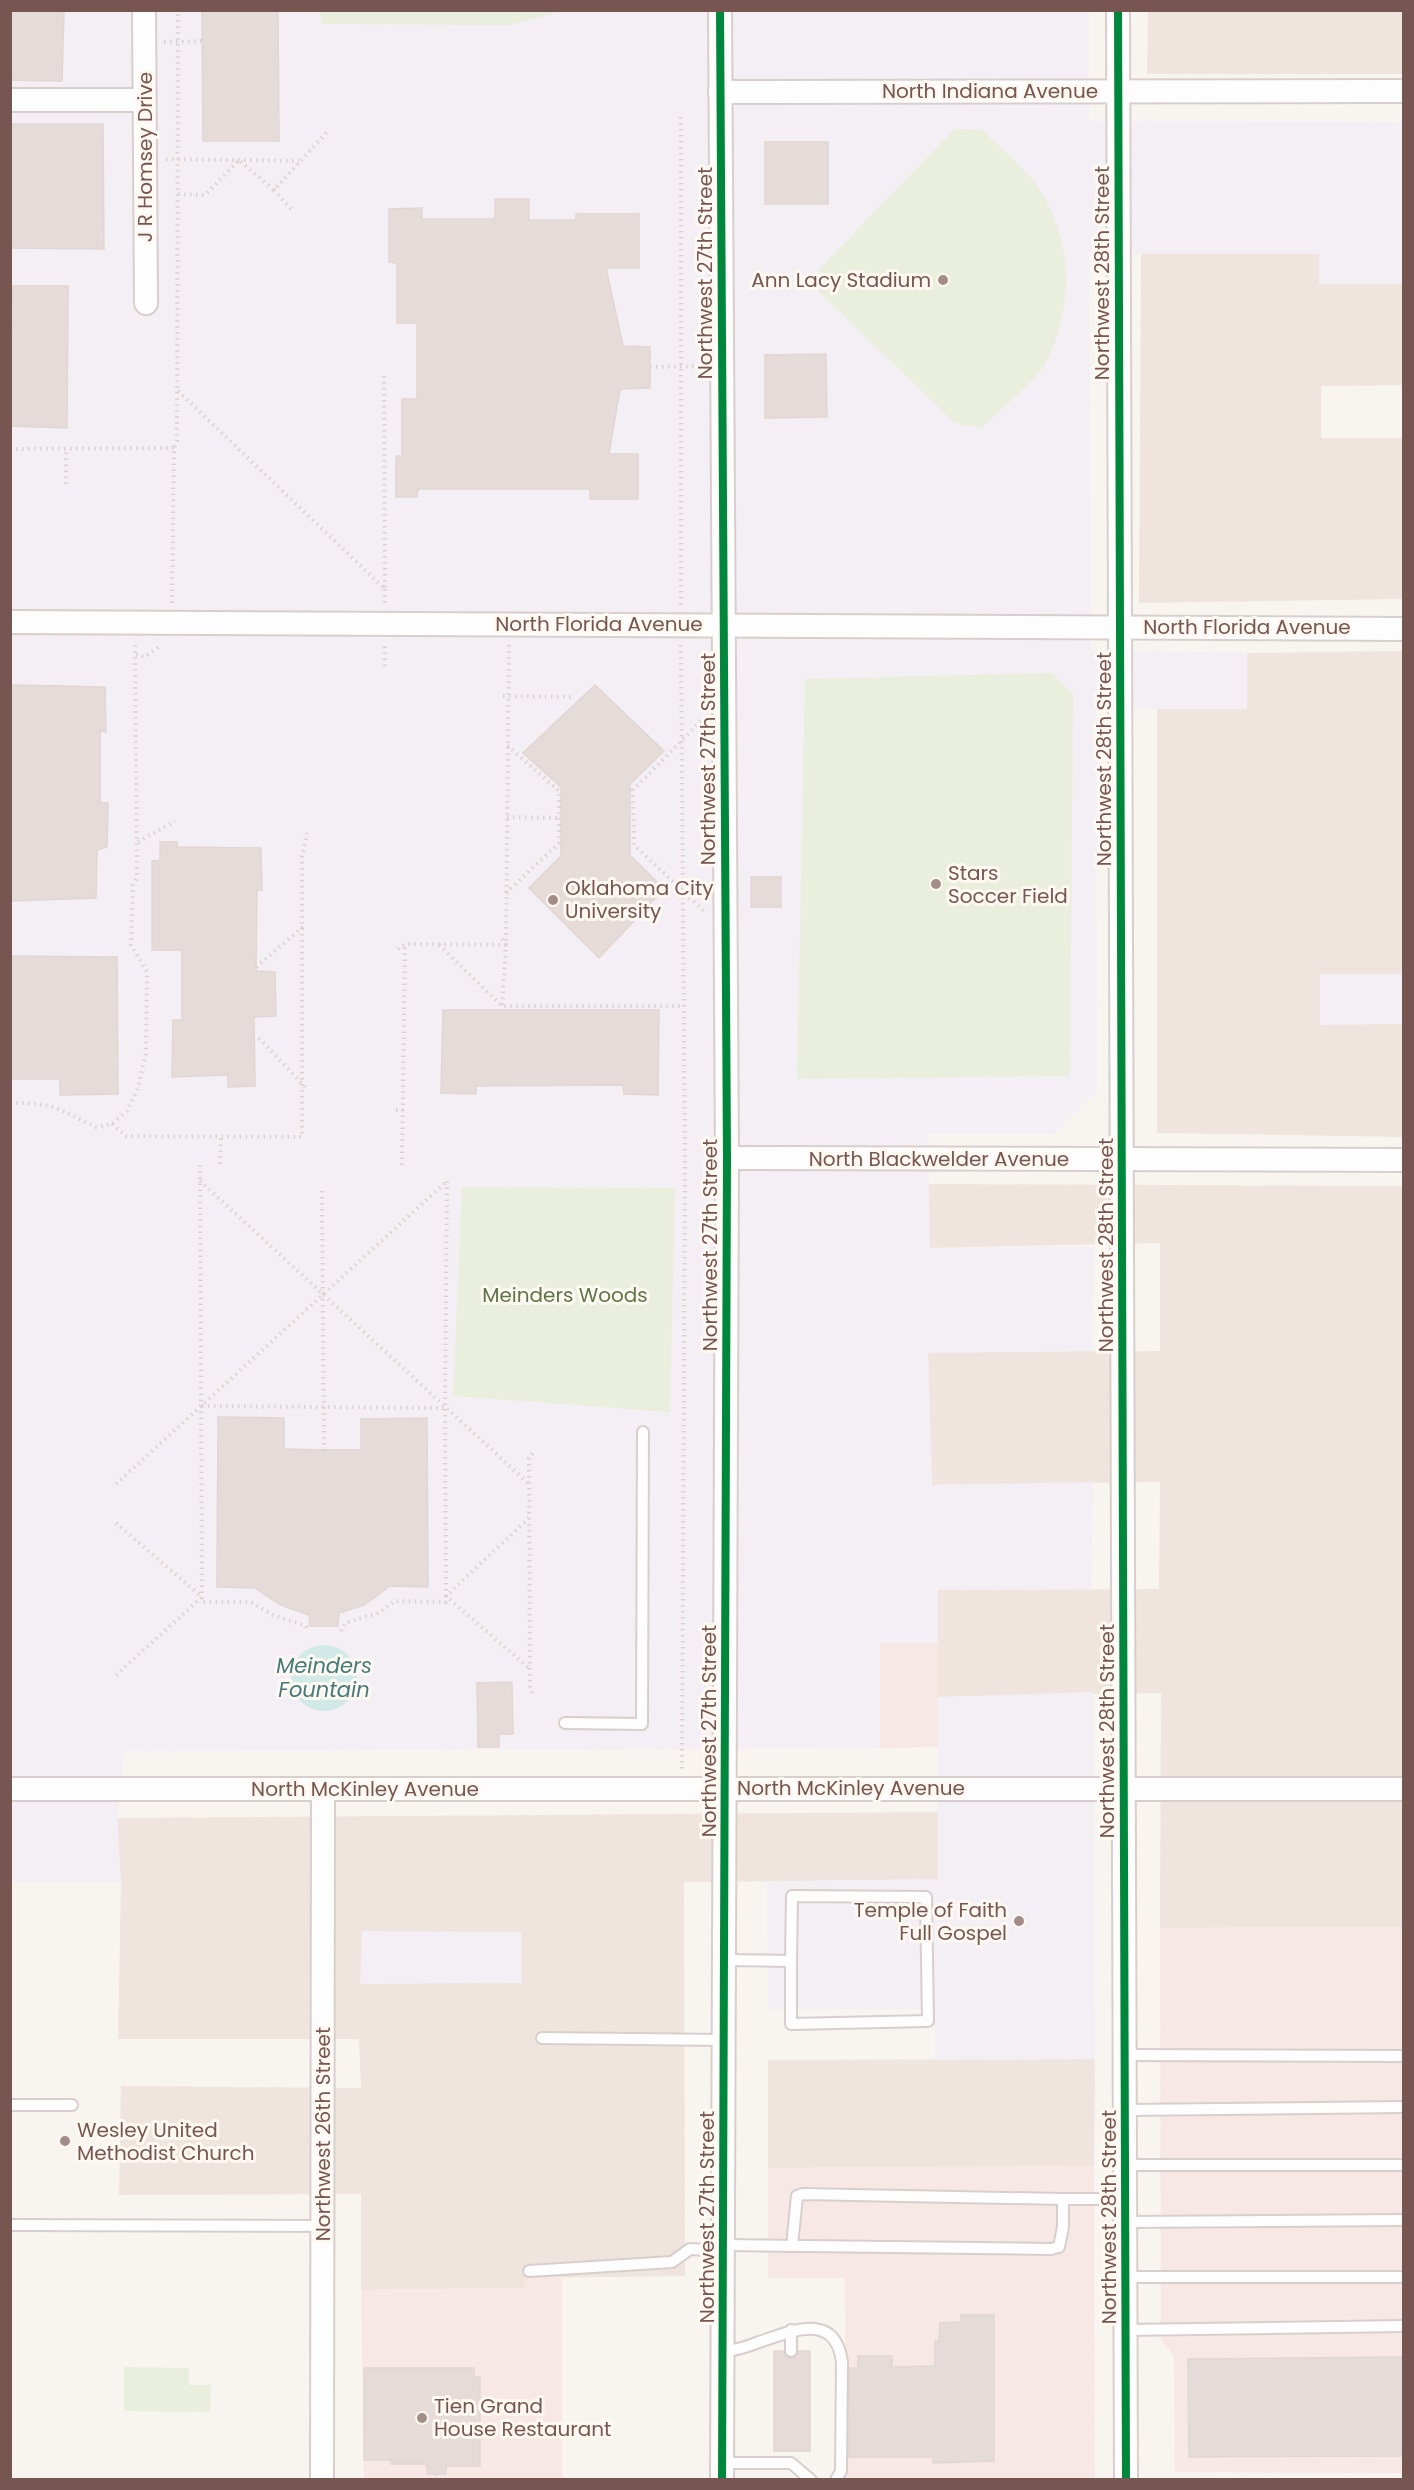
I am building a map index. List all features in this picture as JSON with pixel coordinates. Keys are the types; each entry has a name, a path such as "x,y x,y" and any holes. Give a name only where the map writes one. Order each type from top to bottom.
{"street":[{"name":"J R Homsey Drive","path":"144,10 146,303"},
{"name":"Northwest 27th Street","path":"720,10 727,1158 722,2471"},
{"name":"Northwest 28th Street","path":"1118,10 1126,2480"},
{"name":"North Indiana Avenue","path":"720,92 1404,91"},
{"path":"10,99 144,99"},
{"name":"North Florida Avenue","path":"10,622 1404,629"},
{"name":"North Blackwelder Avenue","path":"727,1158 1404,1160"},
{"name":"North McKinley Avenue","path":"10,1789 1404,1789"},
{"name":"Northwest 26th Street","path":"322,2480 323,1789"}],"lane":[{"path":"565,1723 642,1724 643,1432"},
{"path":"792,1896 926,1897 928,2021 790,2024 791,1961 792,1896"},
{"path":"724,1960 791,1961"},
{"path":"542,2038 724,2040"},
{"path":"1125,2055 1404,2056"},
{"path":"10,2105 72,2105"},
{"path":"1125,2110 1404,2107"},
{"path":"1125,2164 1404,2165"},
{"path":"792,2246 797,2196 803,2194 1125,2199"},
{"path":"529,2271 672,2262 690,2249 792,2246 1051,2249 1059,2247 1061,2240 1063,2199"},
{"path":"1125,2222 1404,2220"},
{"path":"10,2225 323,2226"},
{"path":"1125,2277 1404,2277"},
{"path":"1125,2330 1404,2326"},
{"path":"723,2352 746,2347 790,2330 806,2327 816,2328 826,2333 841,2351 841,2471 836,2480"},
{"path":"790,2330 791,2351"},
{"path":"722,2471 790,2457 811,2480"}],"path":[{"path":"136,656 146,657 160,646 172,603 174,448 177,441 178,10"},
{"path":"144,42 203,41"},
{"path":"681,117 681,741 685,1164 682,1788"},
{"path":"274,190 328,131"},
{"path":"144,159 300,161"},
{"path":"239,160 274,190 294,212"},
{"path":"178,194 205,195 239,160"},
{"path":"650,367 722,365"},
{"path":"177,390 384,589 384,373"},
{"path":"10,449 174,448"},
{"path":"66,449 66,484"},
{"path":"10,1103 43,1102 64,1109 96,1127 112,1124 127,1111 138,1088 146,1052 147,972 131,945 132,885 137,877 134,622"},
{"path":"502,1006 506,945 507,745 505,696 507,650 514,624"},
{"path":"505,696 575,697"},
{"path":"724,715 705,717 633,790 634,845 709,915 725,915"},
{"path":"506,894 559,843 559,791 507,745"},
{"path":"507,817 559,818"},
{"path":"137,843 175,821"},
{"path":"112,1124 126,1136 302,1137 304,928 302,856 307,833"},
{"path":"256,967 304,928"},
{"path":"502,939 506,945"},
{"path":"398,949 405,944 506,945"},
{"path":"402,1165 405,944"},
{"path":"439,944 502,1006 683,1006"},
{"path":"259,1038 306,1088"},
{"path":"396,1110 403,1110"},
{"path":"220,1164 221,1136"},
{"path":"200,1164 201,1602 251,1602 273,1616 306,1626 308,1630"},
{"path":"199,1180 529,1484"},
{"path":"117,1484 447,1181 446,1602 395,1601 378,1613 345,1623 341,1631"},
{"path":"322,1191 324,1450"},
{"path":"202,1406 445,1408"},
{"path":"532,1693 529,1458 533,1453"},
{"path":"446,1596 529,1518"},
{"path":"116,1523 201,1597"},
{"path":"446,1596 531,1670"},
{"path":"116,1675 201,1597"}],"shaded area":[{"name":"Oklahoma City University","path":"10,11 1089,11 1089,121 1403,122 1403,284 1319,284 1319,254 1089,254 1091,650 1247,653 1247,709 1096,709 1097,1091 1054,1134 928,1134 930,1248 1094,1247 1091,1351 928,1353 932,1485 1093,1482 1091,1589 938,1590 938,1643 880,1643 880,1748 124,1751 117,1818 121,1882 11,1882"},
{"path":"1148,11 1403,11 1403,74 1147,74"},
{"path":"1141,254 1320,254 1319,284 1403,284 1403,385 1321,386 1321,438 1403,438 1403,599 1139,603"},
{"path":"1403,651 1403,1137 1157,1133 1157,709 1247,709 1247,653"},
{"path":"1320,974 1403,974 1403,1024 1320,1025"},
{"path":"929,1184 1403,1186 1403,1927 1160,1928 1161,1693 938,1697 938,1590 1159,1589 1160,1482 932,1485 928,1352 1160,1351 1160,1243 929,1248"},
{"path":"880,1643 938,1643 938,1747 880,1748"},
{"path":"1093,1692 1095,2059 935,2060 935,2009 768,2009 767,1881 938,1879 938,1697"},
{"path":"938,1812 938,1880 684,1882 685,2276 526,2278 525,2288 361,2290 361,2194 119,2195 121,2086 361,2088 359,2039 118,2039 121,1882 117,1818"},
{"path":"1403,1927 1403,2473 1175,2472 1174,2355 1161,2341 1160,1928"},
{"path":"362,1931 521,1932 522,1983 360,1984"},
{"path":"1095,2059 1094,2166 768,2168 768,2060"},
{"path":"1094,2166 1095,2479 846,2479 845,2278 768,2278 768,2168"},
{"path":"525,2278 562,2278 562,2479 364,2479 361,2290 524,2288"}],"green space":[{"path":"319,10 563,11 509,25 322,24"},
{"name":"Ann Lacy Stadium","path":"955,129 982,130 1034,182 1057,225 1066,271 1062,319 1045,364 1025,387 981,428 955,423 819,292 820,268"},
{"name":"Stars Soccer Field","path":"1051,673 1073,693 1070,1076 797,1079 805,679"},
{"name":"Meinders Woods","path":"462,1187 675,1188 670,1412 453,1396"},
{"path":"124,2367 189,2368 189,2385 211,2385 210,2412 124,2411"}],"water":[{"name":"Meinders Fountain","path":"324,1645 337,1647 352,1660 357,1678 355,1691 342,1706 324,1711 311,1709 296,1696 291,1678 293,1665 306,1650"}],"building":[{"path":"10,10 64,10 62,81 10,80"},
{"path":"202,10 278,10 279,141 203,141"},
{"path":"10,124 103,124 104,249 10,248"},
{"path":"765,142 828,142 828,204 765,204"},
{"path":"495,199 529,199 529,220 576,220 576,214 639,214 639,268 606,268 623,346 650,347 650,388 620,389 609,454 638,454 638,499 590,499 590,489 418,489 417,497 396,497 396,456 402,456 402,399 417,399 417,323 397,323 397,263 389,262 389,209 422,208 422,219 495,219"},
{"path":"12,286 68,286 67,428 10,426"},
{"path":"826,354 827,417 765,418 765,355"},
{"path":"10,685 105,687 106,732 100,731 100,803 108,803 107,847 97,850 96,898 10,901"},
{"path":"595,685 664,751 630,784 630,855 664,889 599,958 529,888 561,856 561,787 523,753"},
{"path":"160,842 177,842 177,847 261,848 262,890 257,890 256,971 275,972 276,1016 254,1017 255,1086 228,1087 228,1075 172,1077 173,1020 182,1020 182,950 152,950 152,861 160,860"},
{"path":"751,877 781,877 781,907 751,907"},
{"path":"10,956 117,957 118,1094 60,1095 60,1079 10,1079"},
{"path":"443,1010 659,1010 658,1095 624,1094 623,1085 476,1086 476,1094 441,1093"},
{"path":"218,1417 284,1418 284,1449 324,1450 361,1450 361,1419 427,1418 428,1587 390,1586 364,1605 339,1613 338,1626 310,1626 309,1615 281,1605 255,1588 217,1587"},
{"path":"512,1682 513,1734 499,1734 499,1747 478,1747 477,1683"},
{"path":"961,2315 994,2315 994,2461 933,2463 933,2457 849,2457 849,2368 858,2368 858,2356 892,2356 892,2367 935,2366 935,2341 939,2341 940,2323 961,2322"},
{"path":"774,2351 783,2351 790,2358 795,2357 798,2351 810,2351 810,2451 774,2451"},
{"path":"1404,2357 1404,2456 1189,2457 1188,2359"},
{"name":"Tien Grand House Restaurant","path":"364,2368 474,2368 474,2377 480,2377 480,2466 446,2466 446,2474 427,2474 427,2464 391,2464 391,2460 364,2460"}],"cycle path":[{"path":"720,10 727,1158 722,2480"},
{"path":"1118,10 1126,2480"}],"place":[{"name":"Ann Lacy Stadium","path":"943,280"},
{"name":"Stars Soccer Field","path":"936,884"},
{"name":"Oklahoma City University","path":"553,900"},
{"name":"Temple of Faith Full Gospel","path":"1019,1921"},
{"name":"Wesley United Methodist Church","path":"65,2141"},
{"name":"Tien Grand House Restaurant","path":"422,2418"}]}
